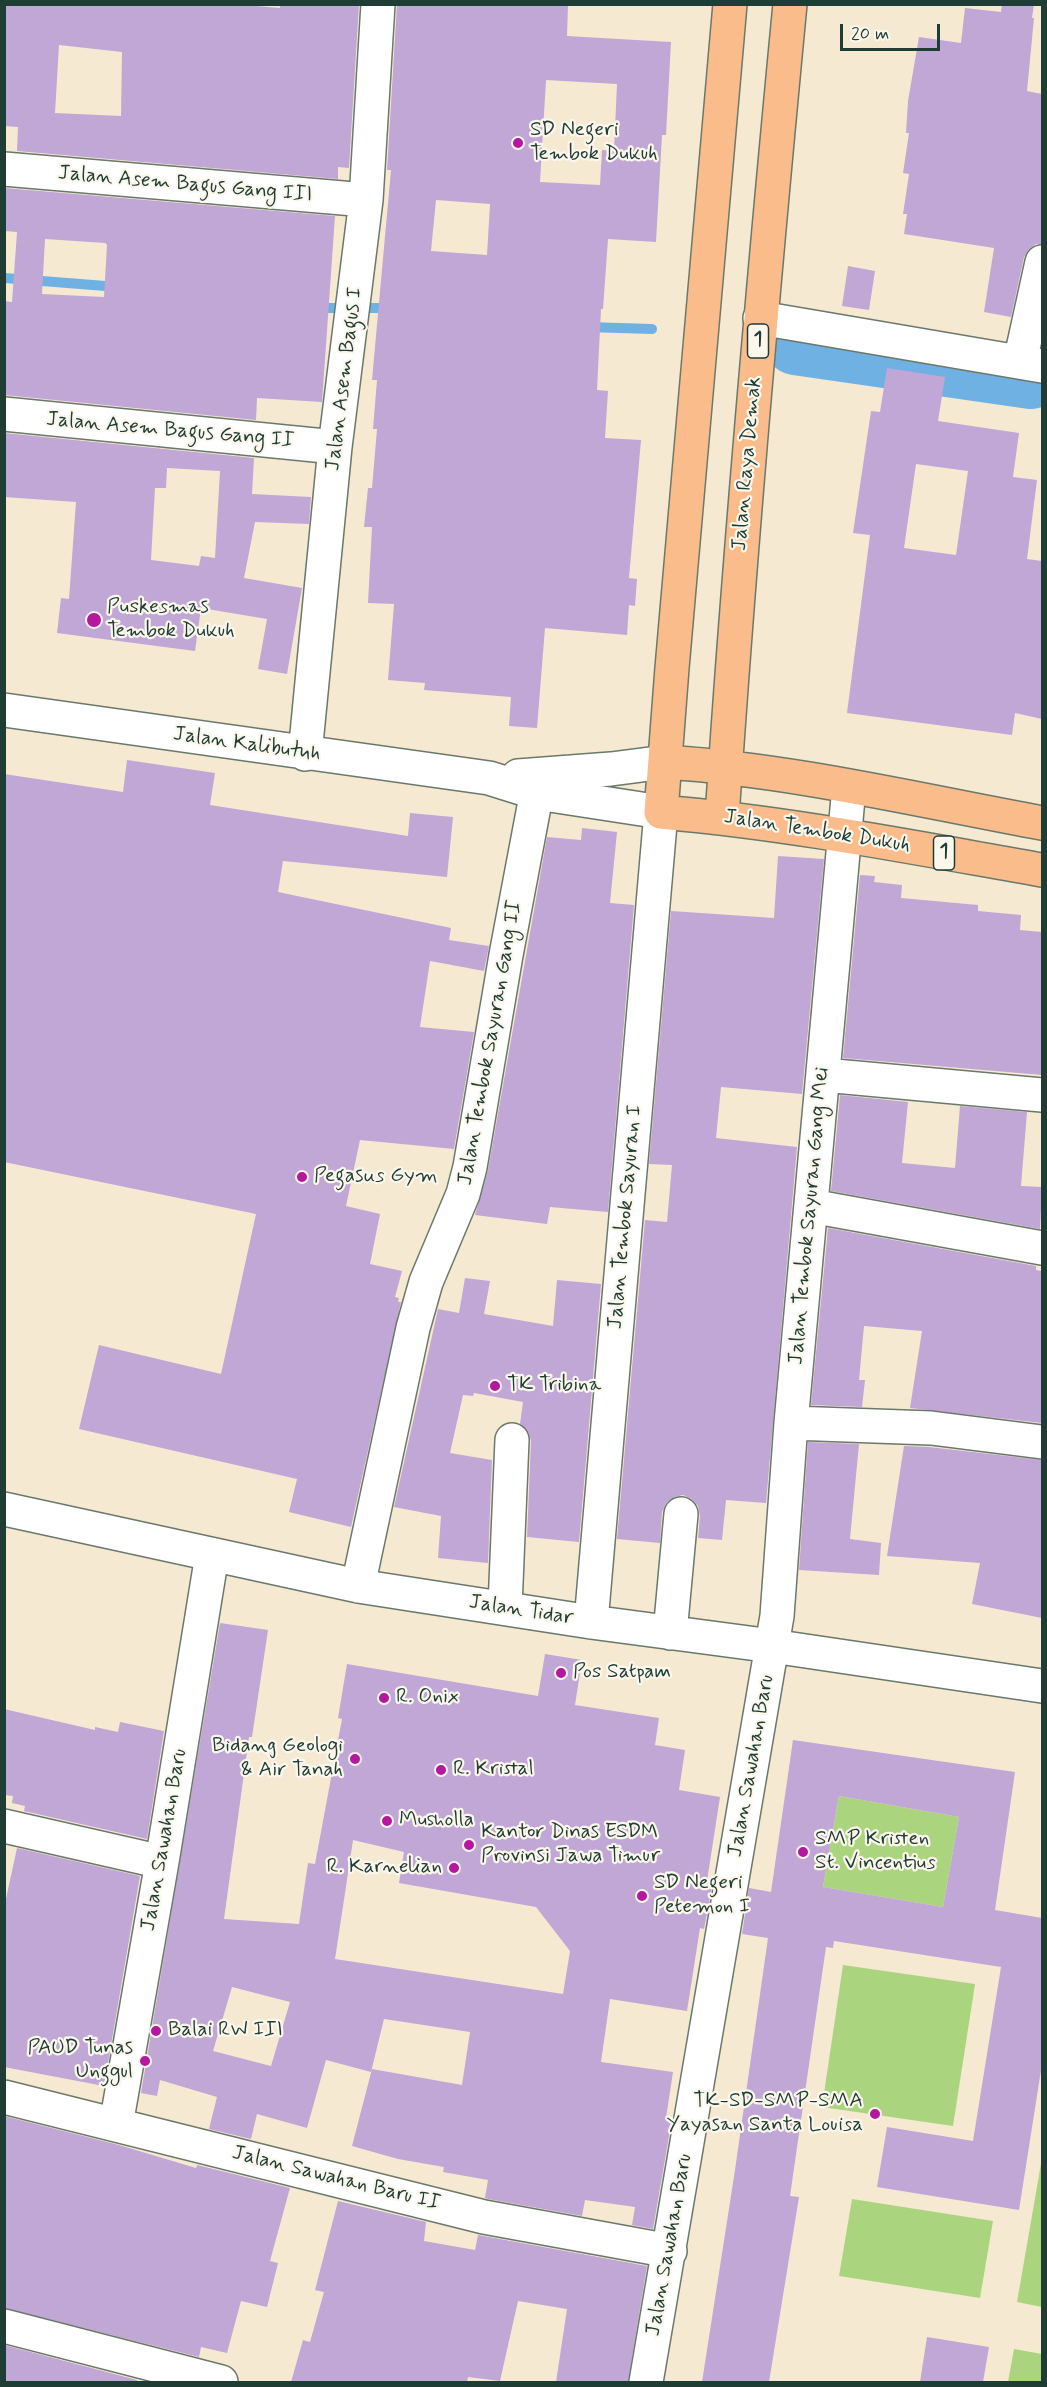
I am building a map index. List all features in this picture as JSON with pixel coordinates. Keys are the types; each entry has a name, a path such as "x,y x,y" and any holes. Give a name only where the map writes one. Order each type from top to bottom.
{"highway":[{"path":"661,812 730,4"},
{"name":"Jalan Raya Demak","path":"722,817 730,678 760,318 790,4"},
{"path":"664,762 726,766"},
{"name":"1","path":"726,766 1042,823"},
{"name":"Jalan Tembok Dukuh","path":"661,812 722,817 846,835 1042,870"}],"street":[{"name":"Jalan Asem Bagus I","path":"306,754 335,447 355,303 366,201 378,4"},
{"name":"Jalan Asem Bagus Gang III","path":"4,169 366,201"},
{"path":"760,318 1031,364 1042,262"},
{"name":"Jalan Asem Bagus Gang II","path":"4,414 335,447"},
{"name":"Jalan Kalibutuh","path":"4,710 306,754 539,784 661,812"},
{"name":"Jalan Kalibutuh","path":"539,784 664,762"},
{"name":"Jalan Tembok Sayuran Gang II","path":"358,1586 413,1328 426,1282 463,1194 470,1167 506,955 539,784"},
{"name":"Jalan Tembok Sayuran Gang Mei","path":"772,1646 777,1616 791,1423 849,787"},
{"name":"Jalan Tembok Sayuran I","path":"591,1622 661,812"},
{"path":"824,1075 1042,1095"},
{"path":"811,1206 1042,1248"},
{"path":"791,1423 931,1428 1042,1442"},
{"path":"505,1607 512,1440"},
{"name":"Jalan Tidar","path":"4,1509 358,1586 591,1622 1042,1686"},
{"path":"669,1633 681,1514"},
{"name":"Jalan Sawahan Baru","path":"116,2125 212,1555"},
{"name":"Jalan Sawahan Baru","path":"646,2382 772,1646"},
{"path":"4,1826 162,1862"},
{"name":"Jalan Sawahan Baru II","path":"4,2097 484,2217 669,2251"},
{"path":"4,2326 221,2382"}],"green space":[{"path":"839,1796 959,1817 943,1907 823,1887"},
{"path":"843,1965 975,1984 953,2126 822,2107"},
{"path":"1042,2158 1042,2307 1017,2302"},
{"path":"852,2199 993,2221 980,2298 839,2276"},
{"path":"1014,2349 1042,2354 1042,2382 1008,2382"}],"building":[{"path":"4,4 232,4 280,8 280,4 359,4 349,168 338,167 338,179 17,151 18,127 4,126","holes":["59,45 122,52 121,116 55,113"]},
{"path":"397,4 568,4 567,36 671,42 666,135 662,135 656,242 608,239 603,309 601,309 597,390 608,391 605,438 641,440 629,578 637,579 635,606 629,605 627,635 545,628 537,728 509,726 511,697 424,690 425,683 388,680 394,604 368,603 372,527 364,527 368,488 372,488 377,429 373,429 377,380 372,380 391,170 387,170","holes":["546,80 617,84 614,151 602,150 600,185 540,182","436,200 490,204 487,255 431,251"]},
{"path":"1002,4 1034,4 1027,91 1042,94 1042,244 1036,244 1029,249 1024,257 1011,317 984,312 994,248 904,234 907,214 903,214 909,174 903,173 909,133 906,133 908,101 919,37 961,43 965,8 1001,12"},
{"path":"4,188 335,216 322,402 257,398 256,420 4,395 4,301 12,302 17,232 4,231","holes":["45,239 107,245 104,297 42,294"]},
{"path":"848,266 875,271 869,310 842,306"},
{"path":"887,368 945,377 938,421 1019,433 1013,477 1037,480 1027,559 1042,561 1042,719 1015,713 1012,735 847,713 870,535 853,533 871,411 880,412","holes":["916,464 968,471 956,555 904,548"]},
{"path":"4,433 254,458 252,494 311,497 309,524 255,522 244,578 302,588 287,674 258,669 267,619 201,608 195,651 57,633 61,598 69,599 76,502 4,497","holes":["167,468 220,471 215,558 201,556 199,566 151,560 155,488 166,488"]},
{"path":"127,760 215,773 210,805 408,836 410,813 453,817 447,877 283,861 278,892 451,928 449,940 489,946 484,971 430,961 420,1027 474,1032 454,1149 360,1140 346,1206 380,1214 370,1264 402,1271 395,1297 399,1298 398,1302 401,1302 351,1527 289,1512 297,1479 79,1429 99,1345 221,1374 256,1214 4,1162 4,774 123,792"},
{"path":"582,828 617,832 610,903 634,905 608,1212 550,1207 547,1224 475,1215 488,1170 547,837 581,840"},
{"path":"778,856 824,859 802,1094 721,1087 716,1138 797,1147 766,1503 726,1500 722,1540 698,1538 700,1516 698,1506 692,1499 683,1495 674,1497 666,1503 662,1512 660,1543 617,1539 645,1220 667,1222 672,1165 649,1164 671,911 774,918"},
{"path":"860,875 875,876 874,882 902,885 901,898 978,905 978,911 1021,915 1020,930 1042,932 1042,1075 843,1058"},
{"path":"840,1095 908,1102 902,1163 955,1168 960,1106 1027,1112 1021,1186 1042,1187 1040,1229 831,1191"},
{"path":"828,1228 1036,1266 1036,1270 1042,1271 1042,1423 910,1408 922,1331 864,1326 859,1380 865,1380 862,1407 811,1405"},
{"path":"465,1278 490,1281 484,1314 553,1326 557,1280 601,1284 579,1542 527,1537 531,1441 528,1431 520,1424 523,1402 474,1393 473,1396 463,1395 450,1453 492,1460 488,1563 438,1558 441,1516 394,1507 438,1309 459,1313"},
{"path":"808,1442 859,1444 850,1539 881,1543 879,1575 799,1570"},
{"path":"904,1446 1042,1460 1042,1618 972,1604 980,1563 887,1556"},
{"path":"220,1623 268,1630 252,1737 249,1737 224,1919 299,1924 308,1863 315,1864 342,1719 338,1718 347,1664 538,1696 545,1654 582,1660 575,1705 659,1718 655,1745 685,1750 679,1790 720,1797 707,1881 713,1882 704,1929 700,1928 687,2011 610,1999 601,2062 673,2072 666,2118 671,2119 669,2136 653,2229 632,2225 635,2207 585,2200 582,2216 488,2199 485,2198 488,2180 443,2172 444,2167 398,2159 352,2146 372,2069 462,2085 470,2032 384,2019 371,2072 326,2060 307,2128 257,2114 251,2139 209,2129 217,2097 160,2080 157,2096 141,2093","holes":["353,1840 404,1852 399,1883 536,1907 570,1951 563,1994 335,1959","232,1987 290,2002 271,2066 213,2051"]},
{"path":"4,1709 95,1730 95,1727 118,1732 120,1722 164,1731 147,1839 24,1811 25,1806 12,1803 13,1796 4,1795"},
{"path":"793,1740 1015,1772 995,1910 1042,1918 1042,2064 1019,2210 877,2187 887,2127 973,2141 1001,1967 834,1941 833,1948 826,1947 790,2196 799,2197 769,2382 702,2382 768,1938 742,1934 749,1888 771,1892","holes":["839,1796 959,1817 943,1907 823,1887"]},
{"path":"17,1848 140,1876 104,2086 4,2067 4,1908"},
{"path":"4,2116 119,2145 196,2168 197,2165 290,2188 270,2261 278,2263 267,2307 241,2301 227,2353 201,2347 199,2357 4,2308"},
{"path":"338,2201 426,2222 424,2241 475,2250 478,2235 647,2266 628,2382 556,2382 567,2309 518,2301 500,2381 468,2377 467,2382 291,2382 303,2340 310,2342 324,2292 315,2290"},
{"path":"927,2337 989,2347 983,2382 920,2382"},
{"path":"4,2345 137,2380 137,2382 4,2382"}],"waterway":[{"path":"4,278 118,287"},
{"path":"315,305 322,308 392,308"},
{"path":"587,327 652,329"},
{"path":"795,345 1031,379"}],"place":[{"name":"SD Negeri Tembok Dukuh","path":"518,143"},
{"name":"Puskesmas Tembok Dukuh","path":"94,620"},
{"name":"Pegasus Gym","path":"302,1177"},
{"name":"TK Tribina","path":"495,1386"},
{"name":"Pos Satpam","path":"561,1673"},
{"name":"R. Onix","path":"384,1698"},
{"name":"Bidang Geologi & Air Tanah","path":"355,1759"},
{"name":"R. Kristal","path":"441,1770"},
{"name":"Musholla","path":"387,1821"},
{"name":"Kantor Dinas ESDM Provinsi Jawa Timur","path":"469,1845"},
{"name":"SMP Kristen St. Vincentius","path":"803,1852"},
{"name":"R. Karnelian","path":"454,1868"},
{"name":"SD Negeri Petemon I","path":"642,1896"},
{"name":"Balai RW III","path":"156,2031"},
{"name":"PAUD Tunas Unggul","path":"145,2061"},
{"name":"TK-SD-SMP-SMA Yayasan Santa Louisa","path":"875,2114"}]}
